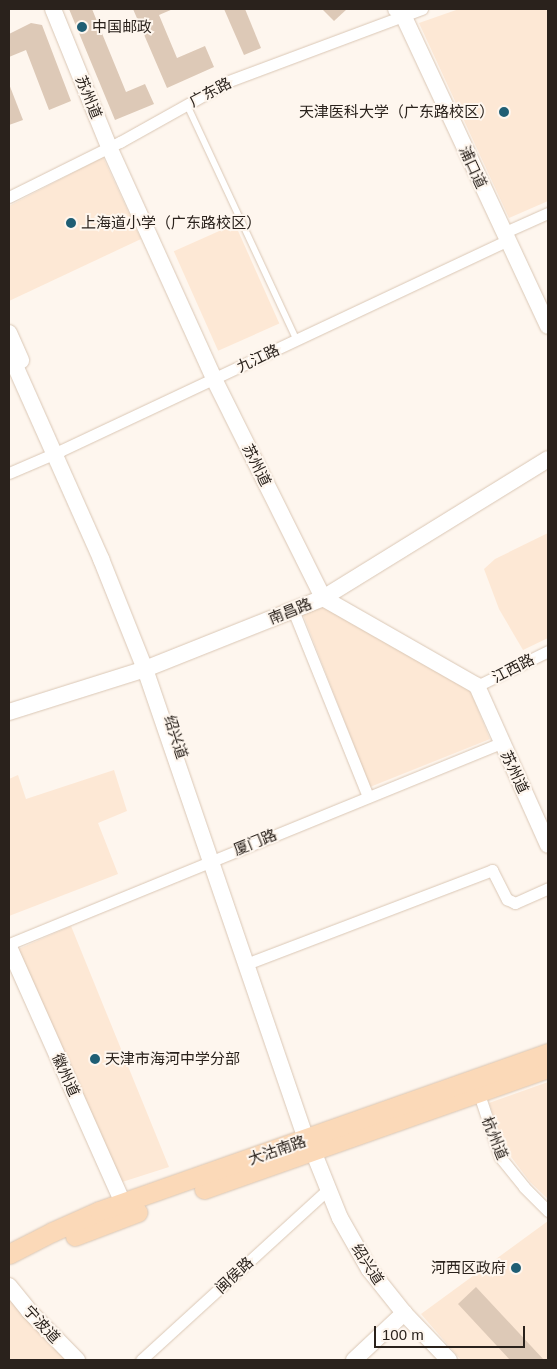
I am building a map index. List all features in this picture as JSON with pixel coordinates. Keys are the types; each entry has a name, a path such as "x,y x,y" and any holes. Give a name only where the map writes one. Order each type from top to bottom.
{"main road":[{"name":"大沽南路","path":"476,1086 548,1054"},
{"name":"大沽南路","path":"9,1254 52,1232 123,1203 310,1143 476,1086 548,1068"},
{"name":"大沽南路","path":"9,1268 55,1244 310,1143"}],"street":[{"name":"苏州道","path":"53,9 109,147 214,379 323,598"},
{"name":"广东路","path":"9,197 109,147 229,81 400,12 422,9"},
{"name":"浦口道","path":"400,12 548,326"},
{"name":"九江路","path":"9,473 56,453 297,340 505,237 548,213"},
{"name":"绍兴道","path":"9,333 56,453"},
{"name":"绍兴道","path":"9,352 56,453 149,667 310,1143 340,1218 365,1263 404,1313 449,1360"},
{"name":"南昌路","path":"9,712 149,667 323,598 548,459"},
{"path":"323,598 477,686"},
{"path":"293,610 368,797"},
{"name":"江西路","path":"477,686 548,650"},
{"name":"苏州道","path":"477,686 548,845"},
{"name":"厦门路","path":"9,944 501,743"},
{"name":"绍兴道","path":"214,859 254,961 310,1143"},
{"path":"254,961 492,870 507,899 515,903 548,888"},
{"name":"徽州道","path":"9,947 123,1203"},
{"name":"杭州道","path":"476,1086 500,1157 524,1187 548,1210"},
{"name":"闽侯路","path":"141,1360 328,1189"},
{"name":"宁波道","path":"9,1286 29,1310 77,1360"},
{"path":"354,1360 404,1313"}],"lane":[{"path":"187,104 297,340"}],"shaded area":[{"name":"天津医科大学（广东路校区）","path":"459,9 548,9 548,201 509,218 419,23"},
{"name":"上海道小学（广东路校区）","path":"103,157 141,239 9,301 9,206"},
{"path":"235,224 279,324 218,351 174,251"},
{"path":"548,533 548,638 523,650 499,609 484,569 495,559"},
{"path":"322,603 470,690 490,739 370,787 302,612"},
{"path":"114,770 127,811 98,823 118,874 9,916 9,779 18,775 26,799"},
{"name":"天津市海河中学分部","path":"71,926 169,1167 119,1183 16,950"},
{"path":"548,1082 548,1199 530,1182 503,1146 489,1103"},
{"name":"河西区政府","path":"548,1221 548,1360 461,1360 421,1314"},
{"path":"9,1296 67,1360 9,1360"}],"building":[{"path":"69,9 92,9 126,92 145,84 154,104 115,120"},
{"path":"133,9 173,9 159,15 177,58 205,46 214,67 167,88"},
{"path":"224,9 245,9 261,48 244,55"},
{"path":"322,9 347,9 334,21"},
{"path":"31,23 42,25 71,101 49,110 26,50 9,57 9,34"},
{"path":"9,84 23,120 9,125"},
{"name":"河西区政府","path":"476,1287 544,1360 510,1360 458,1304"}],"place":[{"name":"中国邮政","path":"82,27"},
{"name":"天津医科大学（广东路校区）","path":"504,112"},
{"name":"上海道小学（广东路校区）","path":"71,223"},
{"name":"天津市海河中学分部","path":"95,1059"},
{"name":"河西区政府","path":"516,1268"}]}
